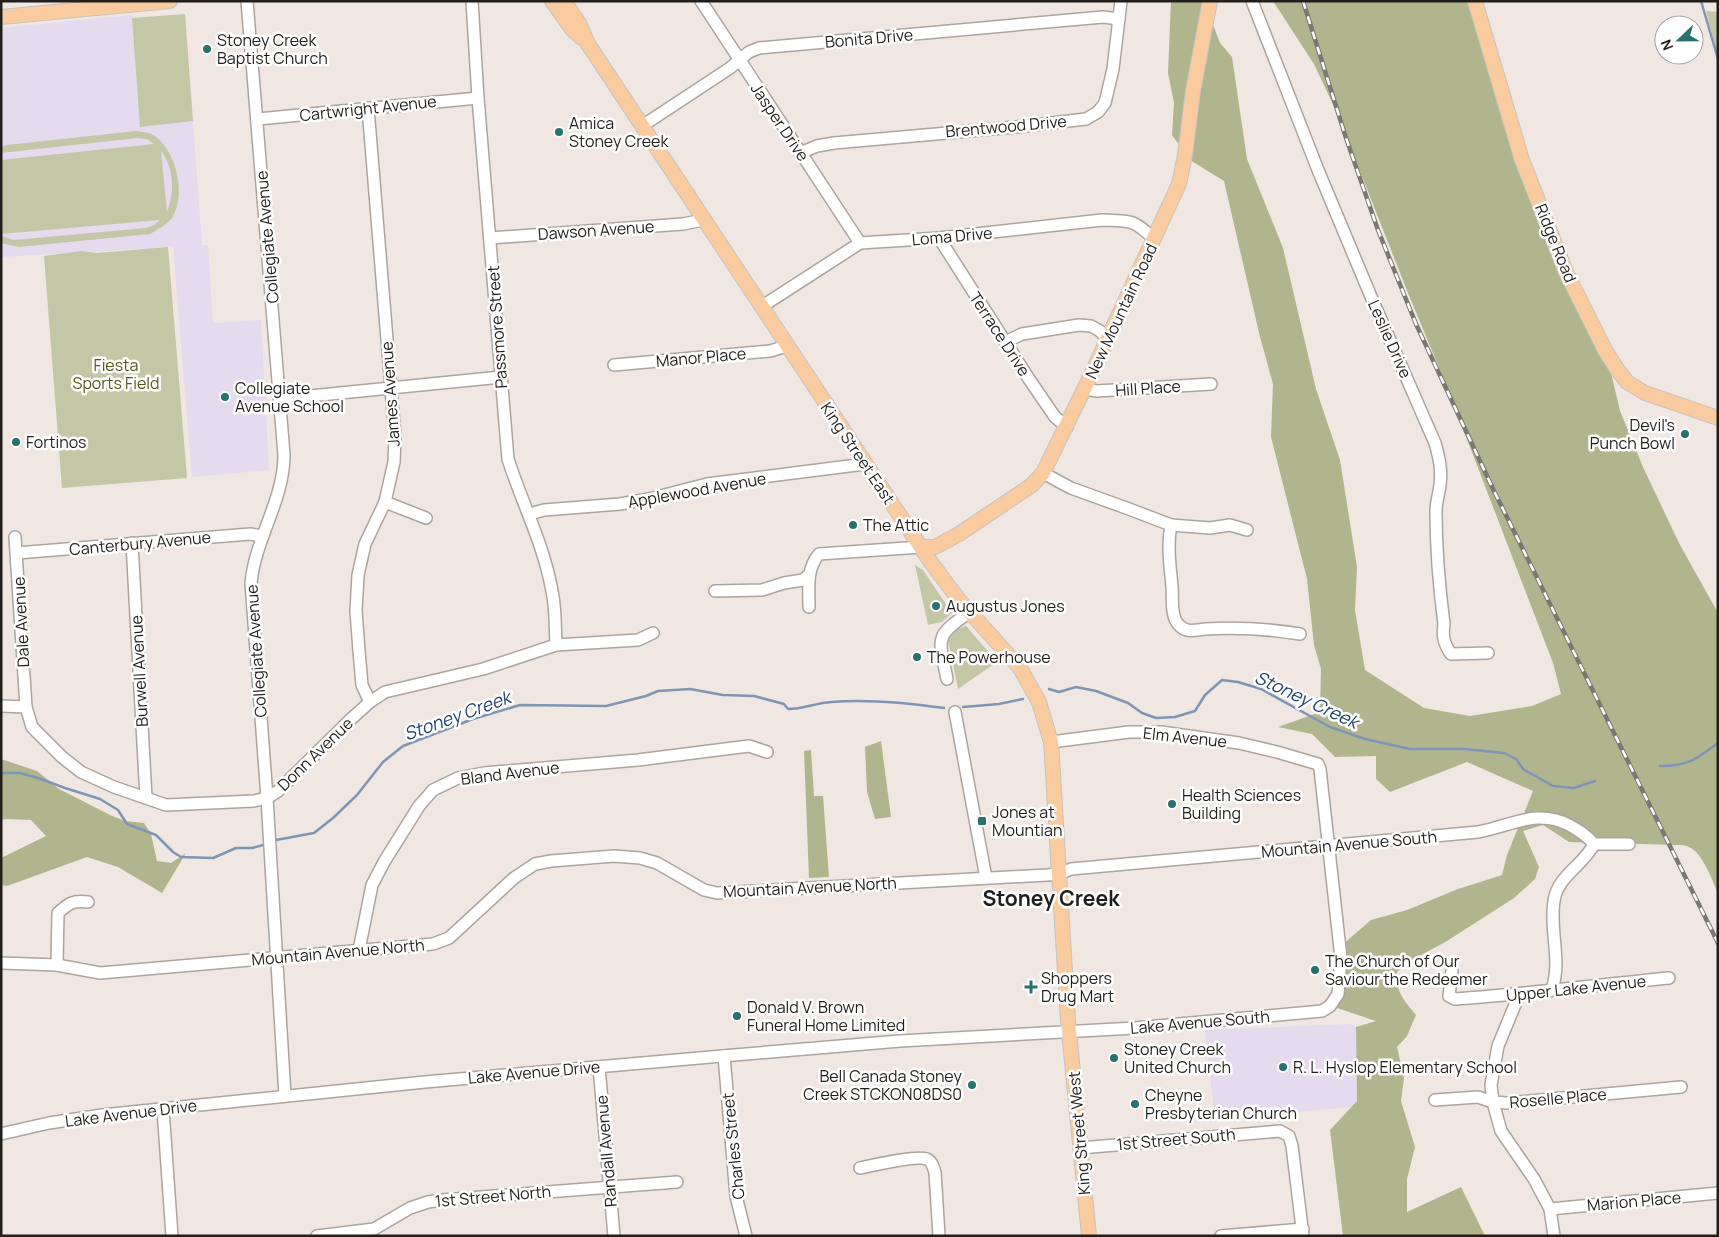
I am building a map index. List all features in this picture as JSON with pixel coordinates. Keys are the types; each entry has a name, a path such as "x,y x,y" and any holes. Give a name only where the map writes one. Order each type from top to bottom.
{"main road":[{"path":"1,17 170,1"},
{"name":"King Street East","path":"552,1 572,30 588,44"},
{"name":"King Street East","path":"564,1 580,25 588,44 921,548 959,600 1020,668 1039,702 1051,742 1069,1031"},
{"name":"New Mountain Road","path":"921,548 935,547 959,534 1032,485 1043,474 1085,389 1178,184 1186,154 1193,91 1210,1"},
{"name":"Ridge Road","path":"1475,1 1522,160 1566,272 1605,350 1627,382 1645,393 1718,418"},
{"name":"King Street West","path":"1069,1031 1089,1236"}],"street":[{"name":"Collegiate Avenue","path":"247,1 258,119 284,469 282,482 255,558 251,583 267,798 285,1096"},
{"name":"Passmore Street","path":"472,1 478,98 508,459 530,514 544,558 553,593 556,645"},
{"name":"Jasper Drive","path":"701,1 860,243"},
{"name":"Brentwood Drive","path":"800,153 817,146 834,143 1086,119 1098,112 1105,103 1113,69 1121,1"},
{"name":"Leslie Drive","path":"1252,1 1318,170 1435,442 1441,463 1436,526 1444,624 1442,634 1445,646 1451,654 1488,653"},
{"name":"Bonita Drive","path":"642,126 749,52 775,46 1103,17 1119,19"},
{"name":"Cartwright Avenue","path":"258,119 478,98"},
{"name":"James Avenue","path":"368,108 395,437 394,462 385,502 366,544 358,575 356,611 362,684 370,702"},
{"name":"Dawson Avenue","path":"490,238 683,224 703,220"},
{"name":"Loma Drive","path":"761,307 860,243 939,238 1102,220 1138,223 1154,240"},
{"name":"Terrace Drive","path":"939,238 1005,342 1056,417 1067,427"},
{"path":"1005,342 1022,334 1079,325 1091,326 1100,330 1108,339"},
{"name":"Manor Place","path":"614,365 770,351 787,346"},
{"path":"280,398 501,377"},
{"name":"Hill Place","path":"1085,389 1097,391 1211,384"},
{"name":"Applewood Avenue","path":"530,514 544,510 620,504 650,499 707,484 865,464"},
{"path":"1043,474 1071,488 1171,525 1210,528 1230,524 1247,530"},
{"path":"385,502 426,518"},
{"path":"1171,525 1169,536 1174,617 1179,626 1188,631 1206,629 1274,630 1300,634"},
{"name":"Canterbury Avenue","path":"17,553 250,534 263,536"},
{"name":"Dale Avenue","path":"15,537 26,707"},
{"name":"Burwell Avenue","path":"132,543 146,798"},
{"path":"809,607 809,575 814,560 819,554 921,548"},
{"path":"715,591 762,590 784,583 803,580 809,575"},
{"path":"948,679 940,644 942,637 947,628 970,612"},
{"name":"Donn Avenue","path":"26,707 32,727 62,757 81,772 114,787 166,806 254,801 267,798 278,791 370,702 385,692 483,669 556,645 638,640 653,633"},
{"path":"1,706 26,707"},
{"path":"955,712 986,878"},
{"name":"Elm Avenue","path":"1051,742 1129,732 1161,732 1239,743 1318,764 1328,845"},
{"name":"Bland Avenue","path":"359,950 372,885 419,806 433,790 458,778 484,773 638,760 749,746 767,752"},
{"name":"Mountain Avenue South","path":"1058,874 1071,869 1478,832 1520,820 1548,817 1560,820 1586,834 1594,844"},
{"path":"1552,989 1555,980 1556,964 1554,899 1561,883 1590,853 1594,844 1629,844"},
{"name":"Lake Avenue South","path":"1069,1031 1135,1028 1276,1016 1322,1011 1330,1006 1338,994 1341,958 1328,845"},
{"name":"Mountain Avenue North","path":"1,962 57,965 100,973 433,944 449,938 514,878 535,864 551,860 614,856 640,858 657,863 704,890 717,893 1058,874"},
{"path":"57,965 58,913 76,900 88,902"},
{"name":"Upper Lake Avenue","path":"1452,971 1450,998 1455,999 1519,995 1552,989 1669,978"},
{"path":"1519,995 1498,1046 1491,1085 1493,1102 1501,1131 1534,1179 1550,1209 1554,1236"},
{"name":"Lake Avenue Drive","path":"1,1134 49,1123 102,1115 425,1082 900,1041 1069,1031"},
{"name":"Charles Street","path":"724,1056 736,1196 746,1236"},
{"name":"Randall Avenue","path":"599,1066 614,1236"},
{"name":"Roselle Place","path":"1435,1100 1478,1097 1493,1102 1507,1103 1682,1087"},
{"path":"164,1109 172,1236"},
{"name":"1st Street South","path":"1080,1148 1280,1131 1289,1136 1292,1146 1303,1232"},
{"path":"860,1168 916,1158 927,1159 932,1163 935,1172 939,1236"},
{"name":"1st Street North","path":"317,1236 374,1229 410,1208 428,1202 677,1182"},
{"name":"Marion Place","path":"1550,1209 1718,1194"},
{"path":"1221,1236 1303,1232"}],"shaded area":[{"path":"132,15 140,126 193,121 202,245 208,245 213,323 261,320 269,470 192,477 173,247 1,257 1,28"},
{"name":"R. L. Hyslop Elementary School","path":"1350,1024 1356,1027 1357,1101 1351,1107 1215,1120 1205,1030"}],"green space":[{"path":"1171,1 1204,1 1220,43 1232,57 1247,159 1283,248 1316,389 1340,460 1357,567 1355,610 1365,670 1424,708 1470,716 1532,706 1561,694 1553,663 1445,382 1337,113 1314,64 1273,1 1473,1 1528,185 1606,351 1620,411 1643,467 1679,543 1718,613 1718,894 1703,861 1688,846 1569,842 1543,825 1523,831 1539,867 1535,879 1514,898 1447,941 1408,962 1397,972 1399,991 1416,1015 1407,1036 1397,1047 1404,1078 1401,1101 1415,1147 1407,1179 1407,1212 1461,1187 1485,1236 1343,1236 1330,1130 1357,1101 1356,1027 1376,1021 1337,1008 1338,998 1334,952 1371,920 1407,910 1458,889 1502,875 1507,855 1533,791 1467,762 1390,792 1376,779 1376,756 1335,757 1312,734 1278,727 1320,712 1321,669 1314,645 1307,579 1271,437 1273,384 1260,337 1224,181 1190,160 1172,135 1174,103 1168,73"},
{"path":"1706,11 1718,12 1718,56"},
{"path":"185,14 193,121 140,127 132,18"},
{"path":"136,131 146,132 155,136 162,143 174,162 179,186 179,198 172,218 150,234 19,247 1,243 1,236 14,240 146,228 160,220 1,234 1,160 154,144 147,139 138,138 1,153 1,147","holes":["161,151 169,165 172,180 170,204 167,212"]},
{"name":"Fiesta Sports Field","path":"168,247 187,478 62,488 44,256 81,251 96,253"},
{"path":"915,565 923,570 952,613 942,622 928,625"},
{"path":"966,626 997,662 958,689 948,640 958,629"},
{"path":"881,741 891,817 875,819 867,792 865,747"},
{"path":"811,750 814,796 823,796 829,877 809,878 804,751"},
{"path":"1,759 37,771 59,789 110,815 125,821 144,823 151,834 157,861 171,863 186,853 162,893 118,867 87,857 7,886 1,885 1,858 46,836 31,820 1,820"}],"waterway":[{"name":"Stoney Creek","path":"1701,1 1718,59"},
{"name":"Stoney Creek","path":"1049,689 1059,692 1076,687 1096,691 1128,703 1142,713 1156,718 1175,717 1195,711 1205,695 1222,680 1238,682 1261,689 1330,727 1365,739 1410,749 1464,749 1504,753 1516,759 1523,769 1553,786 1574,788 1595,781"},
{"name":"Stoney Creek","path":"276,840 314,833 357,795 383,762 403,746 473,719 520,705 606,706 658,691 690,689 723,695 754,696 784,704 788,709 844,701 902,703 944,708"},
{"name":"Stoney Creek","path":"963,707 999,704 1023,699"},
{"name":"Stoney Creek","path":"1660,766 1685,763 1718,743"},
{"name":"Stoney Creek","path":"1,773 20,773 100,799 118,810 127,824 156,835 173,852 181,857 213,858 236,848 252,848 263,845"}],"railway":[{"path":"1303,1 1346,138 1378,230 1416,324 1494,491 1718,943"}],"place":[{"name":"Stoney Creek Baptist Church","path":"207,49"},
{"name":"Amica Stoney Creek","path":"559,132"},
{"name":"Collegiate Avenue School","path":"225,397"},
{"name":"Devil's Punch Bowl","path":"1685,434"},
{"name":"Fortinos","path":"16,442"},
{"name":"The Attic","path":"853,525"},
{"name":"Augustus Jones","path":"936,606"},
{"name":"The Powerhouse","path":"917,657"},
{"name":"Health Sciences Building","path":"1172,804"},
{"name":"Jones at Mountian","path":"982,821"},
{"name":"The Church of Our Saviour the Redeemer","path":"1315,970"},
{"name":"Shoppers Drug Mart","path":"1031,987"},
{"name":"Donald V. Brown Funeral Home Limited","path":"737,1016"},
{"name":"Stoney Creek United Church","path":"1114,1058"},
{"name":"R. L. Hyslop Elementary School","path":"1283,1067"},
{"name":"Bell Canada Stoney Creek STCKON08DS0","path":"972,1085"},
{"name":"Cheyne Presbyterian Church","path":"1135,1104"}],"district":[{"name":"Stoney Creek","path":"1051,898"}]}
